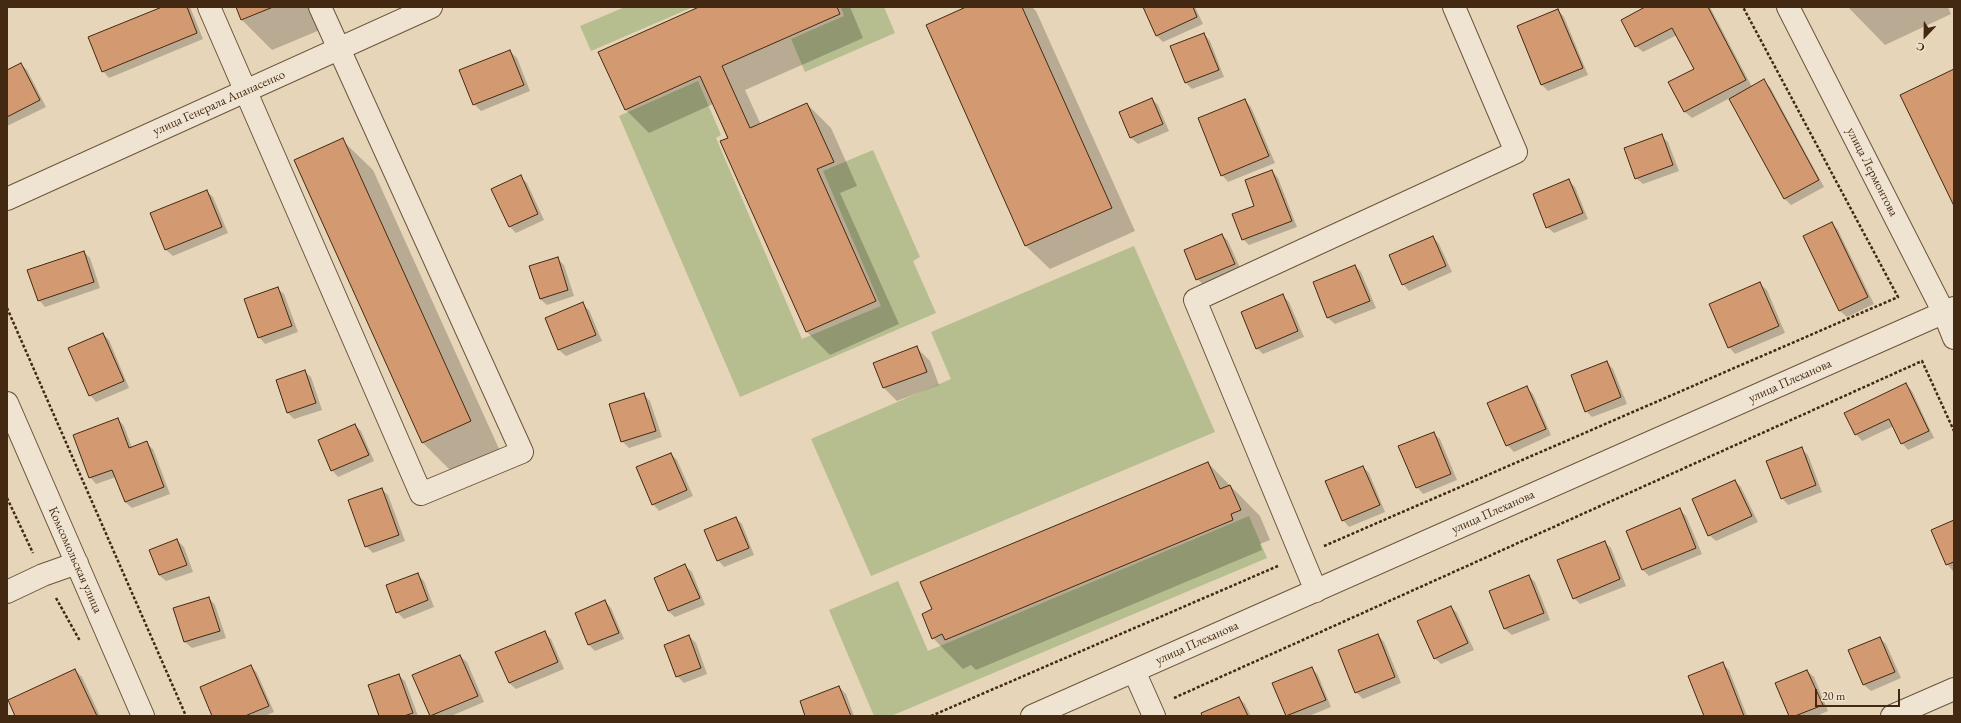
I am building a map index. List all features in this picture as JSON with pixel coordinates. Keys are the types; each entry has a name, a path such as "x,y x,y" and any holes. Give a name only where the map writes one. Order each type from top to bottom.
{"street":[{"path":"209,7 421,494 522,452 320,7"},
{"name":"улица Генерала Апанасенко","path":"7,199 431,7"},
{"path":"1316,591 1195,300 1516,152 1454,7"},
{"name":"улица Лермонтова","path":"1788,7 1949,310 1954,338"},
{"name":"улица Плеханова","path":"1032,716 1949,310"},
{"name":"Комсомольская улица","path":"7,403 142,716"},
{"path":"7,592 43,575 77,563"},
{"path":"1134,671 1152,712"},
{"path":"1892,716 1954,689"}],"path":[{"path":"931,716 1898,297 1743,7"},
{"path":"7,308 186,716"},
{"path":"1152,712 1922,361 1954,431"},
{"path":"7,498 43,575 81,642"}],"green space":[{"path":"625,7 693,7 591,51 580,26"},
{"path":"841,7 884,7 895,33 805,72 791,39 844,16"},
{"path":"698,81 721,135 716,138 802,339 881,306 823,171 873,150 920,257 913,261 936,313 740,397 619,116"},
{"path":"1134,246 1215,432 871,576 811,439 951,379 931,332"},
{"path":"1249,516 1267,558 891,716 874,716 829,610 898,581 928,651"}],"building":[{"path":"162,7 187,7 197,33 102,72 88,37"},
{"path":"236,7 273,7 241,20"},
{"path":"699,7 837,7 840,14 722,66 750,128 807,103 834,162 817,169 876,301 806,332 720,141 728,138 700,76 625,110 598,52"},
{"path":"966,7 1022,7 1112,208 1025,246 926,25"},
{"path":"1143,7 1193,7 1197,17 1156,36"},
{"path":"1645,7 1708,7 1746,80 1684,112 1668,82 1694,69 1672,28 1635,47 1621,20"},
{"path":"1558,9 1583,68 1541,85 1517,26"},
{"path":"1204,33 1219,70 1185,83 1170,46"},
{"path":"510,50 524,85 473,105 459,70"},
{"path":"21,63 40,100 7,117 7,70"},
{"path":"1954,69 1954,206 1900,95"},
{"path":"1764,79 1819,180 1784,199 1729,99"},
{"path":"1152,98 1163,124 1130,138 1119,112"},
{"path":"1245,99 1269,156 1221,176 1198,118"},
{"path":"1662,134 1673,165 1635,179 1624,148"},
{"path":"343,138 471,421 422,443 294,160"},
{"path":"1272,170 1292,221 1242,240 1232,214 1254,206 1245,180"},
{"path":"521,175 538,214 509,227 491,189"},
{"path":"1569,179 1583,213 1546,228 1533,194"},
{"path":"207,190 222,227 165,250 150,213"},
{"path":"1832,222 1868,297 1839,311 1803,236"},
{"path":"1222,234 1235,264 1196,280 1184,250"},
{"path":"1433,236 1446,266 1402,285 1389,255"},
{"path":"84,251 94,282 38,301 27,270"},
{"path":"558,257 568,290 540,299 529,266"},
{"path":"1355,265 1370,301 1327,318 1313,282"},
{"path":"1760,282 1779,326 1728,348 1709,304"},
{"path":"278,287 292,326 258,338 244,299"},
{"path":"1283,294 1298,331 1256,349 1241,312"},
{"path":"583,302 596,335 558,350 545,318"},
{"path":"103,333 124,381 89,396 68,348"},
{"path":"917,346 927,372 883,388 873,363"},
{"path":"1607,361 1621,397 1585,412 1571,375"},
{"path":"305,370 316,403 287,413 276,380"},
{"path":"1906,383 1929,431 1901,444 1889,419 1855,435 1844,413"},
{"path":"1527,386 1546,429 1506,446 1487,403"},
{"path":"644,393 656,431 621,442 609,404"},
{"path":"118,418 129,448 147,441 164,487 125,502 112,470 89,478 73,435"},
{"path":"355,424 369,455 331,471 318,440"},
{"path":"1434,432 1451,474 1416,488 1398,446"},
{"path":"1802,447 1816,485 1781,499 1766,461"},
{"path":"671,453 687,490 652,505 636,467"},
{"path":"1208,462 1220,489 1230,485 1241,510 1231,514 1233,520 945,640 942,634 932,639 922,614 932,609 920,582"},
{"path":"1363,466 1380,505 1342,521 1325,481"},
{"path":"1735,480 1752,516 1708,536 1692,499"},
{"path":"382,488 399,535 365,547 348,500"},
{"path":"1680,508 1696,548 1642,570 1626,531"},
{"path":"736,517 749,548 717,561 704,530"},
{"path":"1954,520 1954,562 1946,565 1931,530"},
{"path":"177,539 187,565 159,575 149,550"},
{"path":"1605,541 1620,579 1573,599 1557,560"},
{"path":"685,564 700,598 668,611 654,578"},
{"path":"418,573 428,600 396,613 386,585"},
{"path":"1529,575 1544,613 1504,629 1489,591"},
{"path":"209,597 220,631 184,642 173,608"},
{"path":"605,600 619,633 588,645 575,613"},
{"path":"1451,606 1468,643 1434,659 1417,621"},
{"path":"545,631 558,662 509,683 495,652"},
{"path":"1378,634 1395,677 1355,693 1338,650"},
{"path":"689,635 701,668 676,677 664,645"},
{"path":"1880,637 1895,672 1863,685 1848,650"},
{"path":"460,655 478,696 430,716 412,675"},
{"path":"1723,662 1744,716 1704,716 1688,676"},
{"path":"251,665 269,706 245,716 212,716 200,687"},
{"path":"1312,667 1326,700 1286,716 1272,683"},
{"path":"75,669 97,716 15,716 8,700"},
{"path":"1807,670 1823,705 1795,716 1789,716 1775,683"},
{"path":"399,674 413,713 404,716 379,716 368,685"},
{"path":"839,686 851,716 805,716 800,701"},
{"path":"1239,697 1248,716 1202,716 1201,713"}]}
